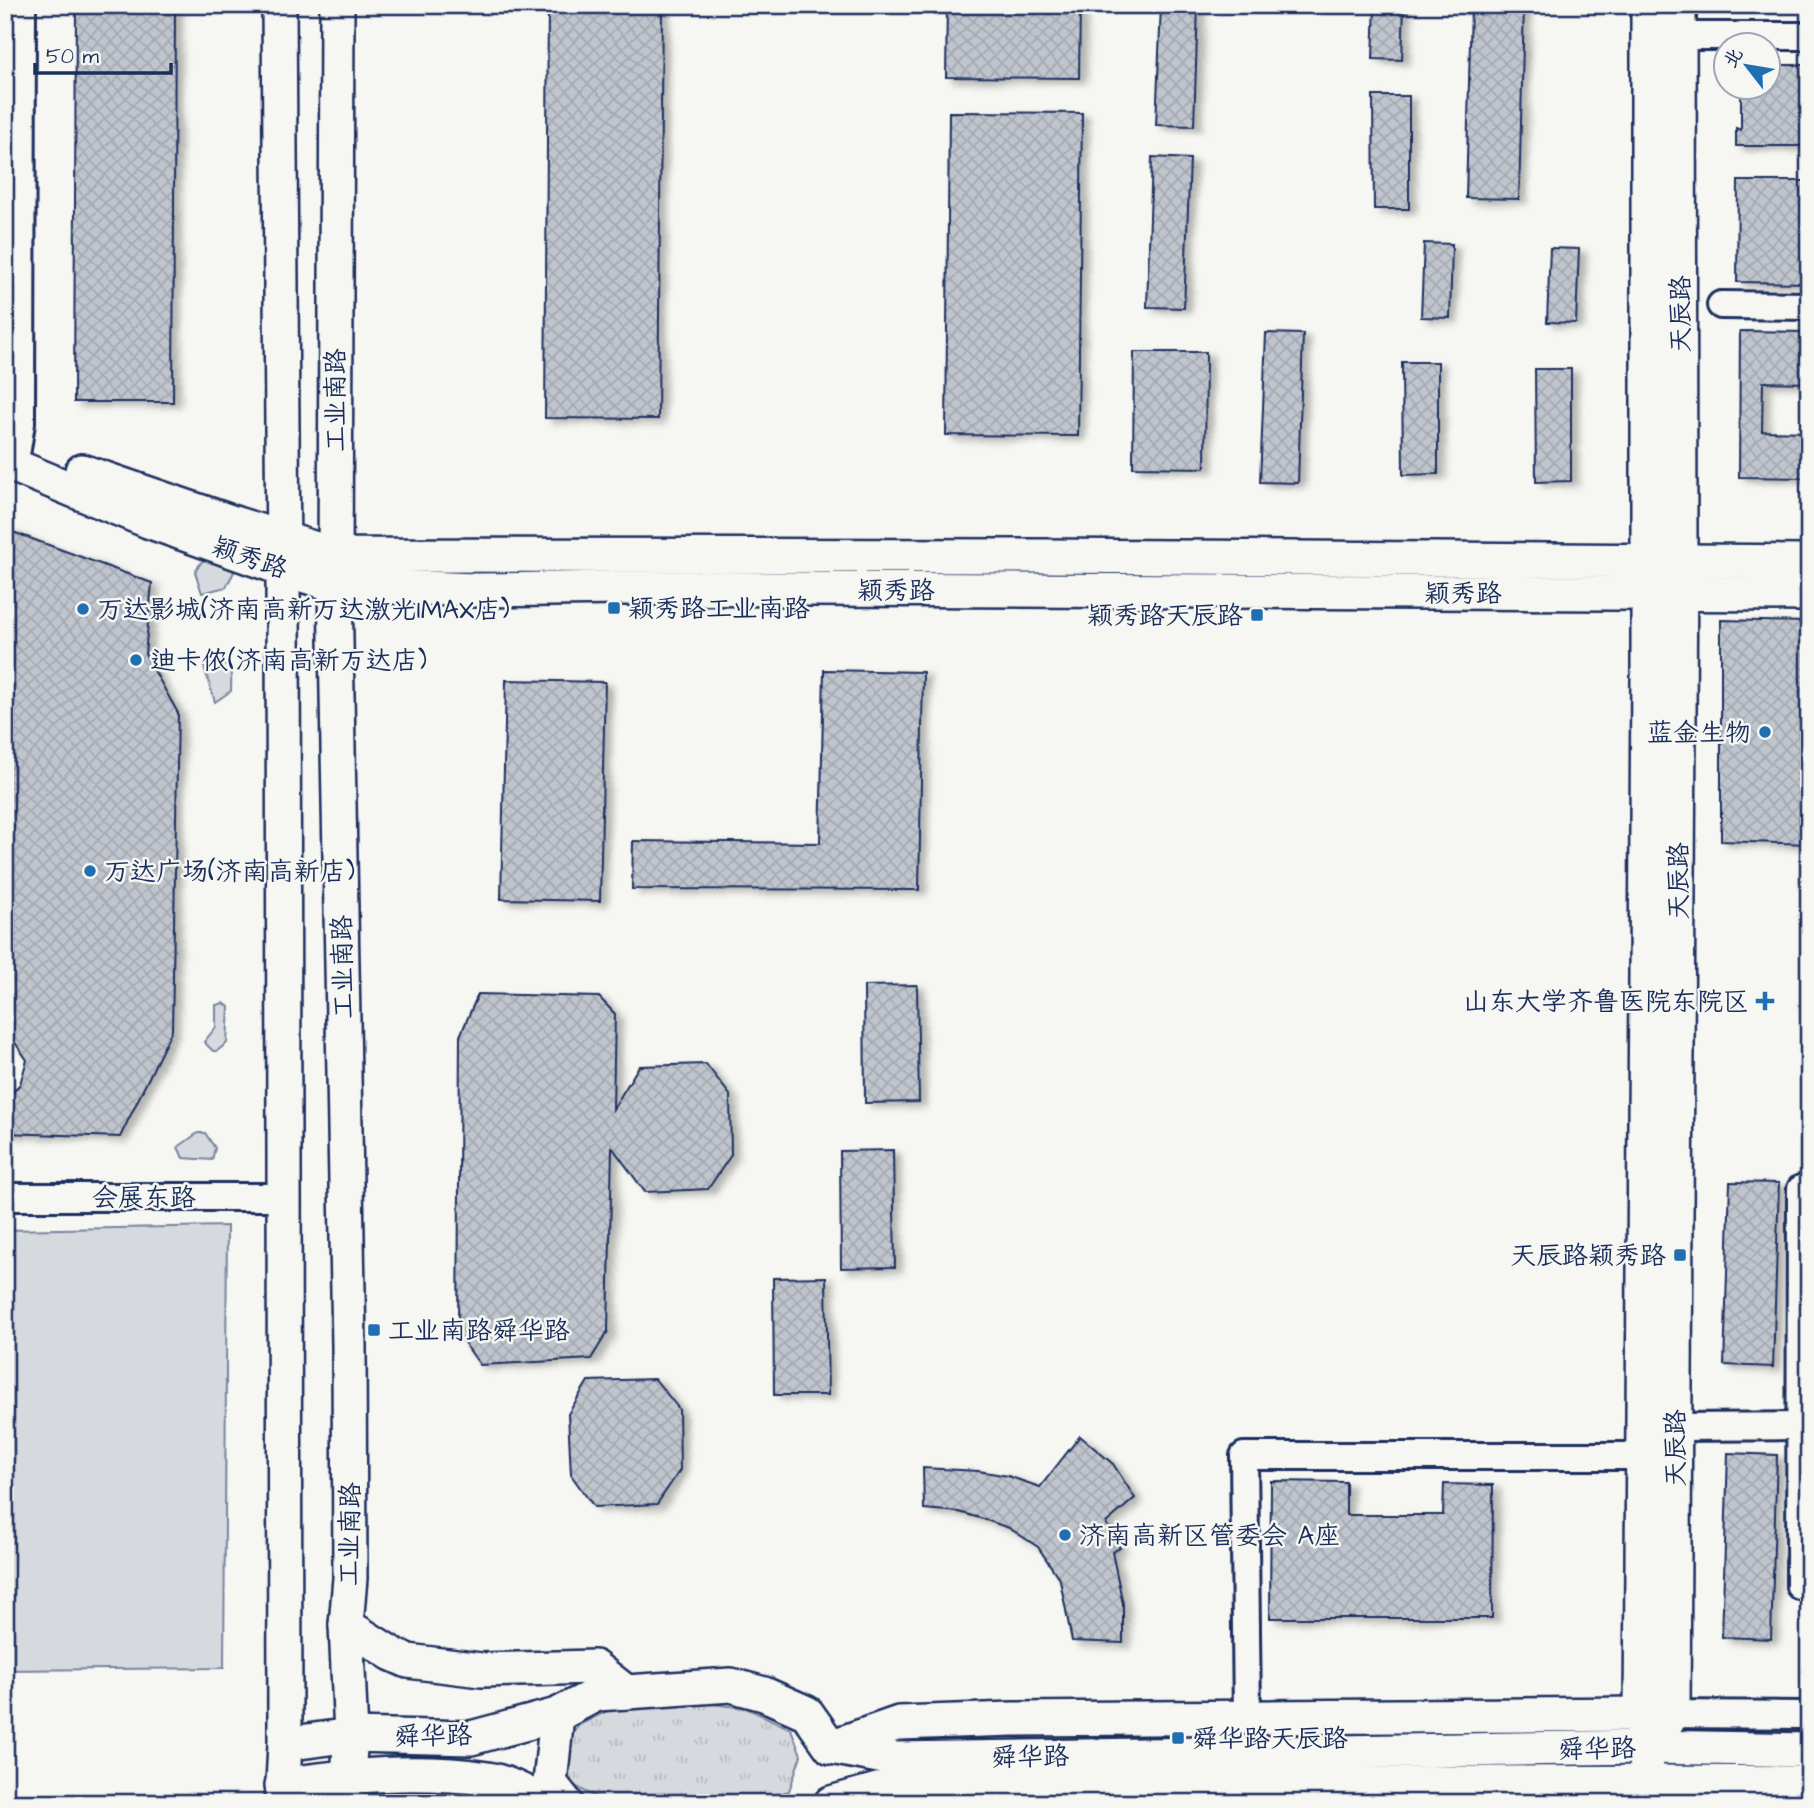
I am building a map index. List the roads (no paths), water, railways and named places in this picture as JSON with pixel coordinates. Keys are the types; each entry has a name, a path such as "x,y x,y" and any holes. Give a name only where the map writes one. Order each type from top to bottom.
{"main road":[{"name":"工业南路","path":"279,5 283,554 285,1744 282,1794"},
{"name":"工业南路","path":"337,5 335,570 349,1346 350,1578 346,1625 351,1735 346,1789"},
{"name":"天辰路","path":"1648,5 1664,578 1675,1427 1653,1714 1646,1747 1648,1792"},
{"name":"天辰路","path":"1653,1714 1644,1455 1679,20"},
{"name":"颖秀路","path":"9,452 283,554 335,570 477,590 1664,578 1809,562"},
{"name":"颖秀路","path":"1664,578 1809,594"},
{"path":"346,1625 408,1661 481,1670 594,1667 626,1692"},
{"name":"舜华路","path":"285,1744 351,1735 471,1738 556,1715 597,1694 731,1685 764,1694 807,1713 831,1747 895,1759 1646,1747 1809,1750"},
{"path":"830,1803 833,1768 831,1747 900,1723 1012,1719 1653,1714"},
{"path":"556,1715 550,1783 566,1803"},
{"name":"舜华路","path":"282,1794 346,1789 412,1774 490,1779 548,1803"},
{"name":"舜华路","path":"830,1803 885,1788 1648,1792 1809,1783"}],"street":[{"path":"9,452 21,423 22,5"},
{"path":"1679,20 1809,37"},
{"path":"1721,305 1809,306"},
{"path":"1800,1586 1807,1426 1801,1189"},
{"name":"会展东路","path":"5,1197 283,1197"},
{"path":"1675,1427 1807,1426"},
{"path":"1247,1717 1244,1456 1644,1455"},
{"path":"1653,1714 1809,1715"}],"place":[{"name":"颖秀路工业南路","path":"614,608"},
{"name":"万达影城(济南高新万达激光IMAX店)","path":"83,609"},
{"name":"颖秀路天辰路","path":"1257,615"},
{"name":"迪卡侬(济南高新万达店)","path":"136,660"},
{"name":"蓝金生物","path":"1765,732"},
{"name":"万达广场(济南高新店)","path":"90,871"},
{"name":"山东大学齐鲁医院东院区","path":"1765,1001"},
{"name":"天辰路颖秀路","path":"1680,1255"},
{"name":"工业南路舜华路","path":"374,1330"},
{"name":"济南高新区管委会 A座","path":"1065,1535"},
{"name":"舜华路天辰路","path":"1178,1738"}]}
